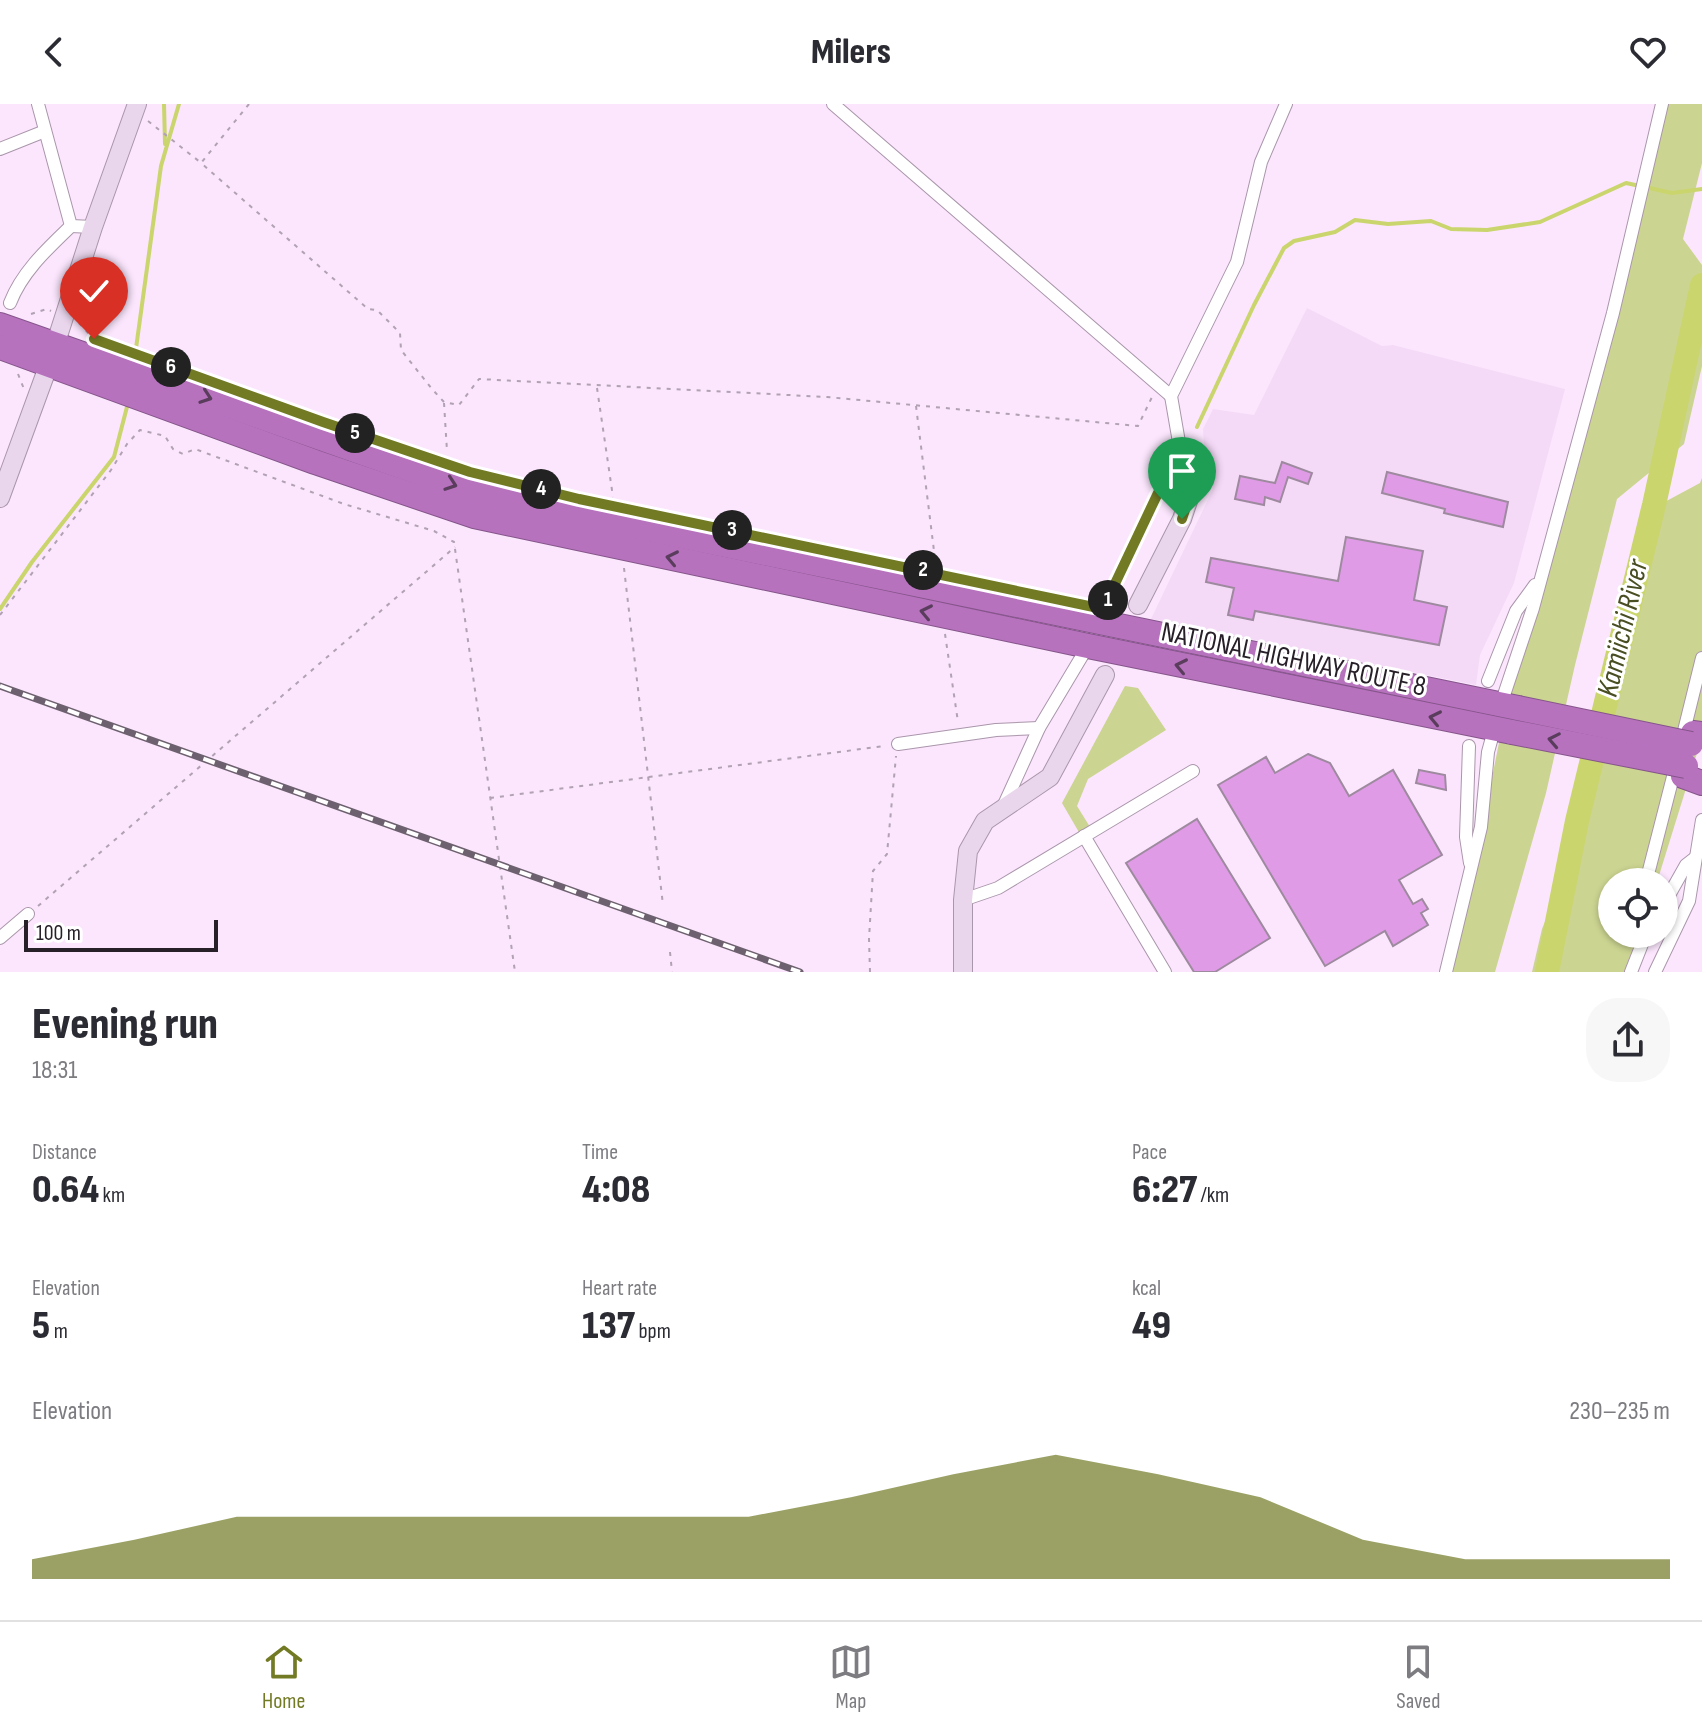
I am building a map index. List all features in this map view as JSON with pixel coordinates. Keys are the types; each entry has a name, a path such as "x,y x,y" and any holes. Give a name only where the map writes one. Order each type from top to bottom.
{"highway":[{"name":"NATIONAL HIGHWAY ROUTE 8","path":"5,314 52,354 315,462 474,516 1088,646 1601,737"},
{"name":"NATIONAL HIGHWAY ROUTE 8","path":"0,347 52,354 482,495 1097,621 1506,719"},
{"path":"1601,737 1695,757"},
{"path":"1601,737 1695,757"}],"street":[{"path":"38,104 71,226"},
{"path":"833,104 1171,396"},
{"path":"1138,605 1182,519 1190,495 1171,396 1237,262 1261,162 1286,104"},
{"path":"1446,972 1481,827 1488,752 1506,719 1539,579 1613,313 1662,104"},
{"path":"0,498 136,108"},
{"path":"0,149 45,131"},
{"path":"5,314 15,289 37,260 71,226 93,227"},
{"path":"1097,621 1158,493 1167,481 1185,477"},
{"path":"1488,681 1516,611 1539,579"},
{"path":"1003,807 1039,728 1088,646"},
{"path":"1650,868 1702,658"},
{"path":"963,972 963,900 968,851 985,821 1050,777 1105,675"},
{"path":"898,744 996,730 1039,728"},
{"path":"1469,746 1466,837 1471,870"},
{"path":"963,900 998,888 1193,771"},
{"path":"1655,972 1689,901 1702,820"},
{"path":"1084,836 1165,972"},
{"path":"1678,879 1686,865 1695,858"},
{"path":"0,938 28,914"},
{"path":"1631,972 1639,948"}],"path":[{"path":"201,163 249,104"},
{"path":"136,108 368,309 377,310 400,333 401,350 444,402 447,451"},
{"path":"25,316 47,309 81,324 94,339"},
{"path":"444,402 459,405 479,379 827,397 1138,426 1158,385"},
{"path":"597,385 613,497"},
{"path":"916,405 936,567"},
{"path":"0,615 140,430 165,436 173,449 183,454 195,449 344,504 434,531 454,542 515,972"},
{"path":"28,914 455,547"},
{"path":"624,566 663,905"},
{"path":"945,634 960,735"},
{"path":"489,798 898,744 887,854 873,871 870,972"},
{"path":"670,952 672,972"}],"shaded area":[{"path":"1307,308 1382,346 1393,345 1565,389 1514,583 1480,655 1476,685 1151,619 1213,489 1205,464 1203,429 1213,409 1254,415"}],"green space":[{"path":"1668,104 1702,104 1702,163 1683,239 1702,265 1702,366 1684,444 1617,499 1546,793 1495,972 1453,972 1511,683 1625,284"},
{"path":"1702,478 1702,737 1661,868 1598,868 1598,948 1634,948 1626,972 1532,972 1542,929 1591,808 1604,685 1659,505 1700,483"},
{"path":"1125,686 1138,688 1166,730 1088,779 1077,806 1090,827 1080,834 1062,803"}],"building":[{"path":"1282,462 1312,473 1308,484 1288,477 1280,502 1265,497 1264,505 1235,499 1240,476 1275,483"},
{"path":"1387,472 1508,502 1503,527 1444,513 1445,509 1382,493"},
{"path":"1346,537 1423,551 1414,600 1447,607 1439,645 1255,611 1253,620 1228,615 1234,588 1206,582 1211,558 1338,581"},
{"path":"1308,754 1330,763 1349,796 1393,770 1442,855 1399,880 1413,904 1422,899 1428,909 1421,913 1428,925 1393,946 1385,931 1325,966 1218,785 1266,757 1275,773"},
{"path":"1419,770 1445,775 1446,790 1416,783"},
{"path":"1197,819 1270,938 1215,972 1194,972 1126,863"}],"waterway":[{"path":"164,104 165,144"},
{"path":"134,363 161,166 179,104"},
{"path":"1197,427 1254,305 1284,248 1294,241 1335,232 1355,220 1388,224 1431,221 1451,229 1487,230 1540,222 1626,183 1672,193 1702,189"},
{"name":"Kamiichi River","path":"1547,972 1577,821 1654,505 1702,285"},
{"path":"0,609 32,562 114,457 128,403"}],"railway":[{"path":"0,686 800,972"}],"route":[{"path":"94,339 470,472 579,499 1103,609 1158,493 1167,481 1185,477 1190,495 1182,519"}]}
